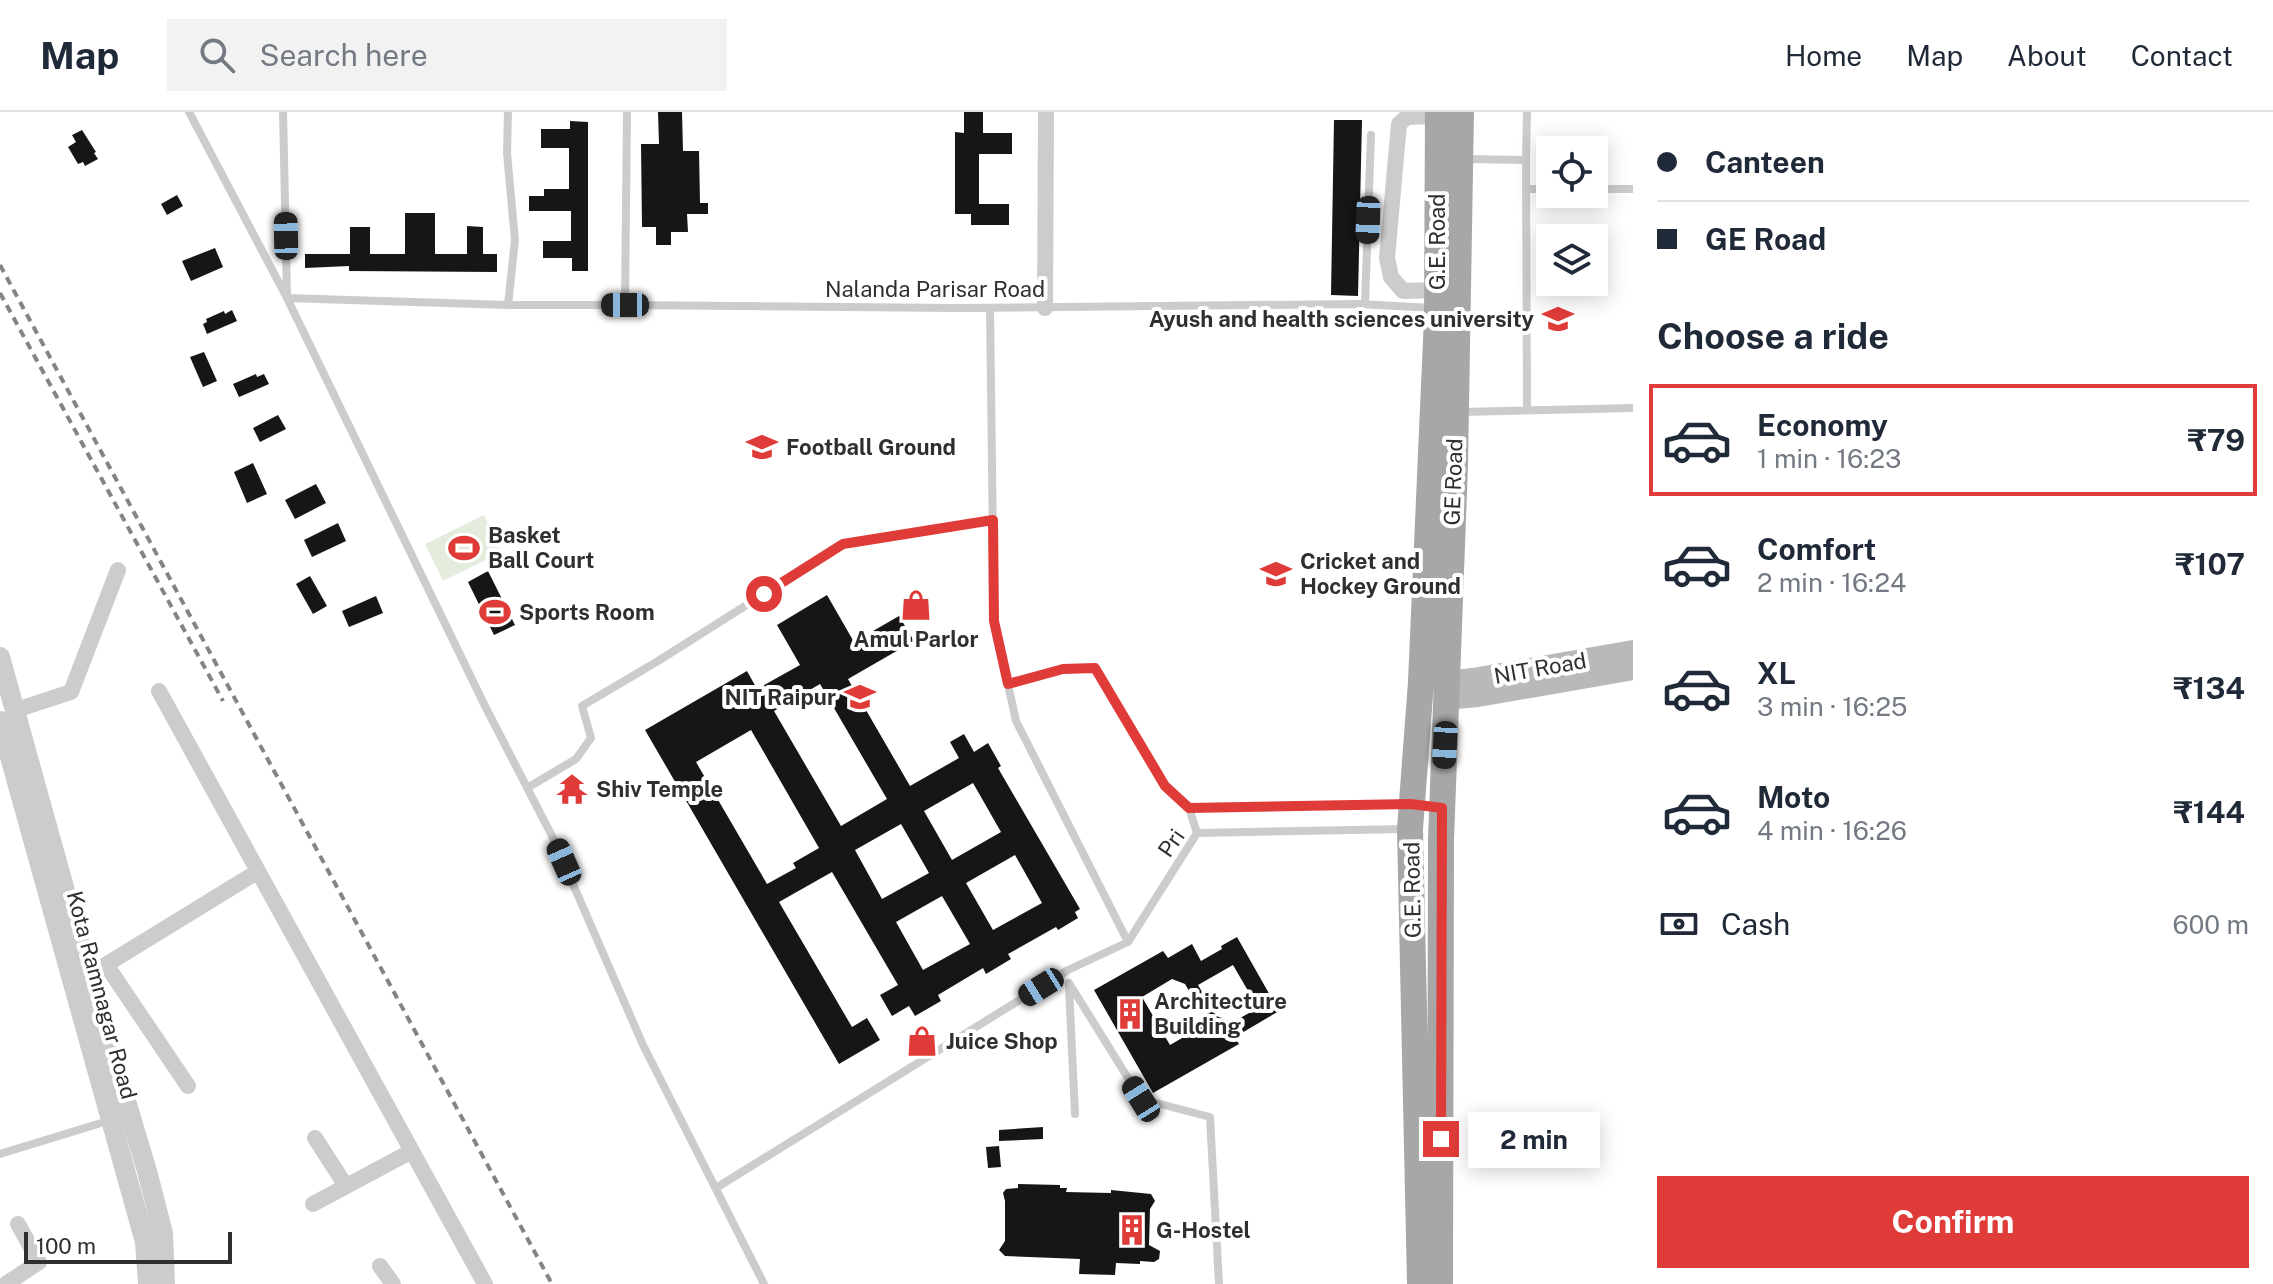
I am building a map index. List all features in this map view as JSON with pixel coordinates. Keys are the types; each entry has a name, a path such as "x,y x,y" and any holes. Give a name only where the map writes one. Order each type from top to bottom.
{"main road":[{"name":"GE Road","path":"1440,1284 1442,820 1433,690 1456,412 1460,159 1445,113"},
{"name":"G.E. Road","path":"1420,1284 1411,817 1433,690 1437,299 1445,113"},
{"name":"NIT Road","path":"1433,690 1473,679 1633,651"},
{"name":"NIT Road","path":"1433,690 1478,696 1633,669"},
{"path":"1411,817 1442,820"}],"street":[{"path":"1045,308 1046,112"},
{"path":"1437,299 1403,291 1391,277 1387,258 1399,124 1407,117 1445,113"},
{"path":"8,716 71,692 118,570"},
{"path":"0,657 8,716 90,975 163,1233 165,1284"},
{"path":"159,691 480,1281"},
{"path":"90,975 257,872"},
{"path":"90,975 188,1086"},
{"name":"Kota Ramnagar Road","path":"90,975 112,1120 145,1242 148,1284"},
{"path":"315,1138 346,1186"},
{"path":"313,1204 412,1151"},
{"path":"6,1284 39,1262 18,1224"},
{"path":"380,1266 393,1284"}],"lane":[{"path":"189,112 287,298 478,692 552,836 643,1045 764,1284"},
{"path":"283,112 287,298"},
{"path":"508,112 507,153 515,240 508,305"},
{"path":"625,305 627,112"},
{"path":"1527,112 1527,410"},
{"path":"1365,304 1371,135"},
{"path":"1460,159 1526,160"},
{"path":"1526,189 1536,189"},
{"path":"1608,189 1633,189"},
{"name":"Nalanda Parisar Road","path":"287,298 508,305 990,308 1365,304 1437,299"},
{"path":"716,1188 1068,970 1128,942 1016,721 994,621 990,308"},
{"path":"1456,412 1633,408"},
{"path":"527,788 576,759 591,738 582,706 843,544 993,520"},
{"path":"1008,684 1063,669 1095,668 1165,786 1189,808 1197,833"},
{"path":"1189,808 1411,817"},
{"name":"Pri","path":"1128,942 1197,833 1377,828 1411,817"},
{"path":"1068,970 1075,1114"},
{"path":"1069,983 1141,1099 1210,1117 1219,1284"},
{"path":"0,1154 112,1120"}],"shaded area":[{"name":"Basket Ball Court","path":"484,515 502,552 443,581 425,544"}],"building":[{"path":"658,112 682,112 683,151 699,151 700,203 708,203 708,214 687,214 688,232 671,232 671,245 656,245 656,227 642,227 641,144 659,144"},
{"path":"964,112 983,112 983,133 1012,133 1012,154 979,154 979,204 1009,204 1009,225 971,225 971,214 955,214 955,132 964,133"},
{"path":"1334,120 1362,120 1358,296 1331,295"},
{"path":"570,121 588,122 588,271 572,271 572,258 543,258 543,241 571,241 571,211 529,211 529,196 544,196 544,189 569,189 569,148 541,148 541,129 570,129"},
{"path":"82,130 98,159 85,166 83,162 78,164 68,147 76,142 72,135"},
{"path":"177,195 183,206 167,215 161,204"},
{"path":"405,213 435,213 435,254 467,254 467,226 483,227 483,254 497,254 497,272 349,271 349,266 305,268 305,254 350,254 350,227 370,227 370,254 405,254"},
{"path":"215,248 223,267 191,281 182,261"},
{"path":"232,310 237,321 207,334 203,324 207,322 206,319"},
{"path":"204,352 217,381 203,387 190,357"},
{"path":"256,374 257,377 264,374 269,384 239,397 233,384"},
{"path":"278,415 286,429 260,442 253,428"},
{"path":"253,463 267,494 247,503 234,472"},
{"path":"316,484 326,503 295,519 285,500"},
{"path":"338,523 346,541 312,557 304,540"},
{"name":"Sports Room","path":"488,571 515,625 494,635 468,582"},
{"path":"310,576 327,606 313,614 296,584"},
{"path":"827,595 854,642 899,616 914,641 848,679 910,786 959,758 950,742 964,734 974,752 988,743 1001,766 998,768 1080,909 1075,912 1078,918 1008,954 1011,959 986,974 983,968 938,995 941,1001 915,1016 909,1006 892,1016 880,995 898,985 832,872 779,902 852,1027 867,1018 880,1040 839,1064 645,730 747,671 757,689 800,665 777,625","holes":["820,684 887,799 841,826 774,711","751,730 819,848 793,863 796,868 767,884 696,762","973,783 1001,832 952,860 924,811","901,824 929,873 882,899 855,850","1015,855 1042,903 993,930 966,883","942,896 970,944 923,970 896,922"]},
{"path":"376,596 383,613 349,627 342,611"},
{"name":"Architecture Building","path":"1237,937 1279,1011 1235,1037 1239,1044 1153,1093 1094,990 1163,951 1168,958 1192,944 1201,961 1222,949 1221,946","holes":["1233,965 1258,1008 1233,1022 1216,1016 1198,985","1172,979 1185,984 1208,1023 1170,1045 1142,997"]},
{"path":"1043,1127 1043,1139 999,1141 999,1130"},
{"path":"999,1146 1001,1167 988,1168 986,1147"},
{"name":"G-Hostel","path":"1018,1184 1060,1185 1060,1188 1067,1188 1066,1192 1111,1193 1111,1190 1151,1194 1155,1201 1150,1209 1149,1245 1160,1251 1159,1259 1154,1262 1140,1261 1140,1264 1116,1263 1115,1275 1079,1274 1080,1259 1005,1256 999,1250 1005,1241 1003,1193 1006,1189 1018,1188"}],"railway":[{"path":"0,265 552,1284"},
{"path":"0,293 223,701"}],"place":[{"name":"Ayush and health sciences university","path":"1558,319"},
{"name":"Football Ground","path":"762,447"},
{"name":"Basket Ball Court","path":"464,548"},
{"name":"Cricket and Hockey Ground","path":"1276,574"},
{"name":"Amul Parlor","path":"916,605"},
{"name":"Sports Room","path":"495,612"},
{"name":"NIT Raipur","path":"860,697"},
{"name":"Shiv Temple","path":"572,789"},
{"name":"Architecture Building","path":"1130,1014"},
{"name":"Juice Shop","path":"922,1041"},
{"name":"G-Hostel","path":"1132,1230"}],"route":[{"path":"764,594 843,544 993,520 994,621 1008,684 1063,669 1095,668 1165,786 1189,808 1411,804 1442,808 1441,1139"}]}
